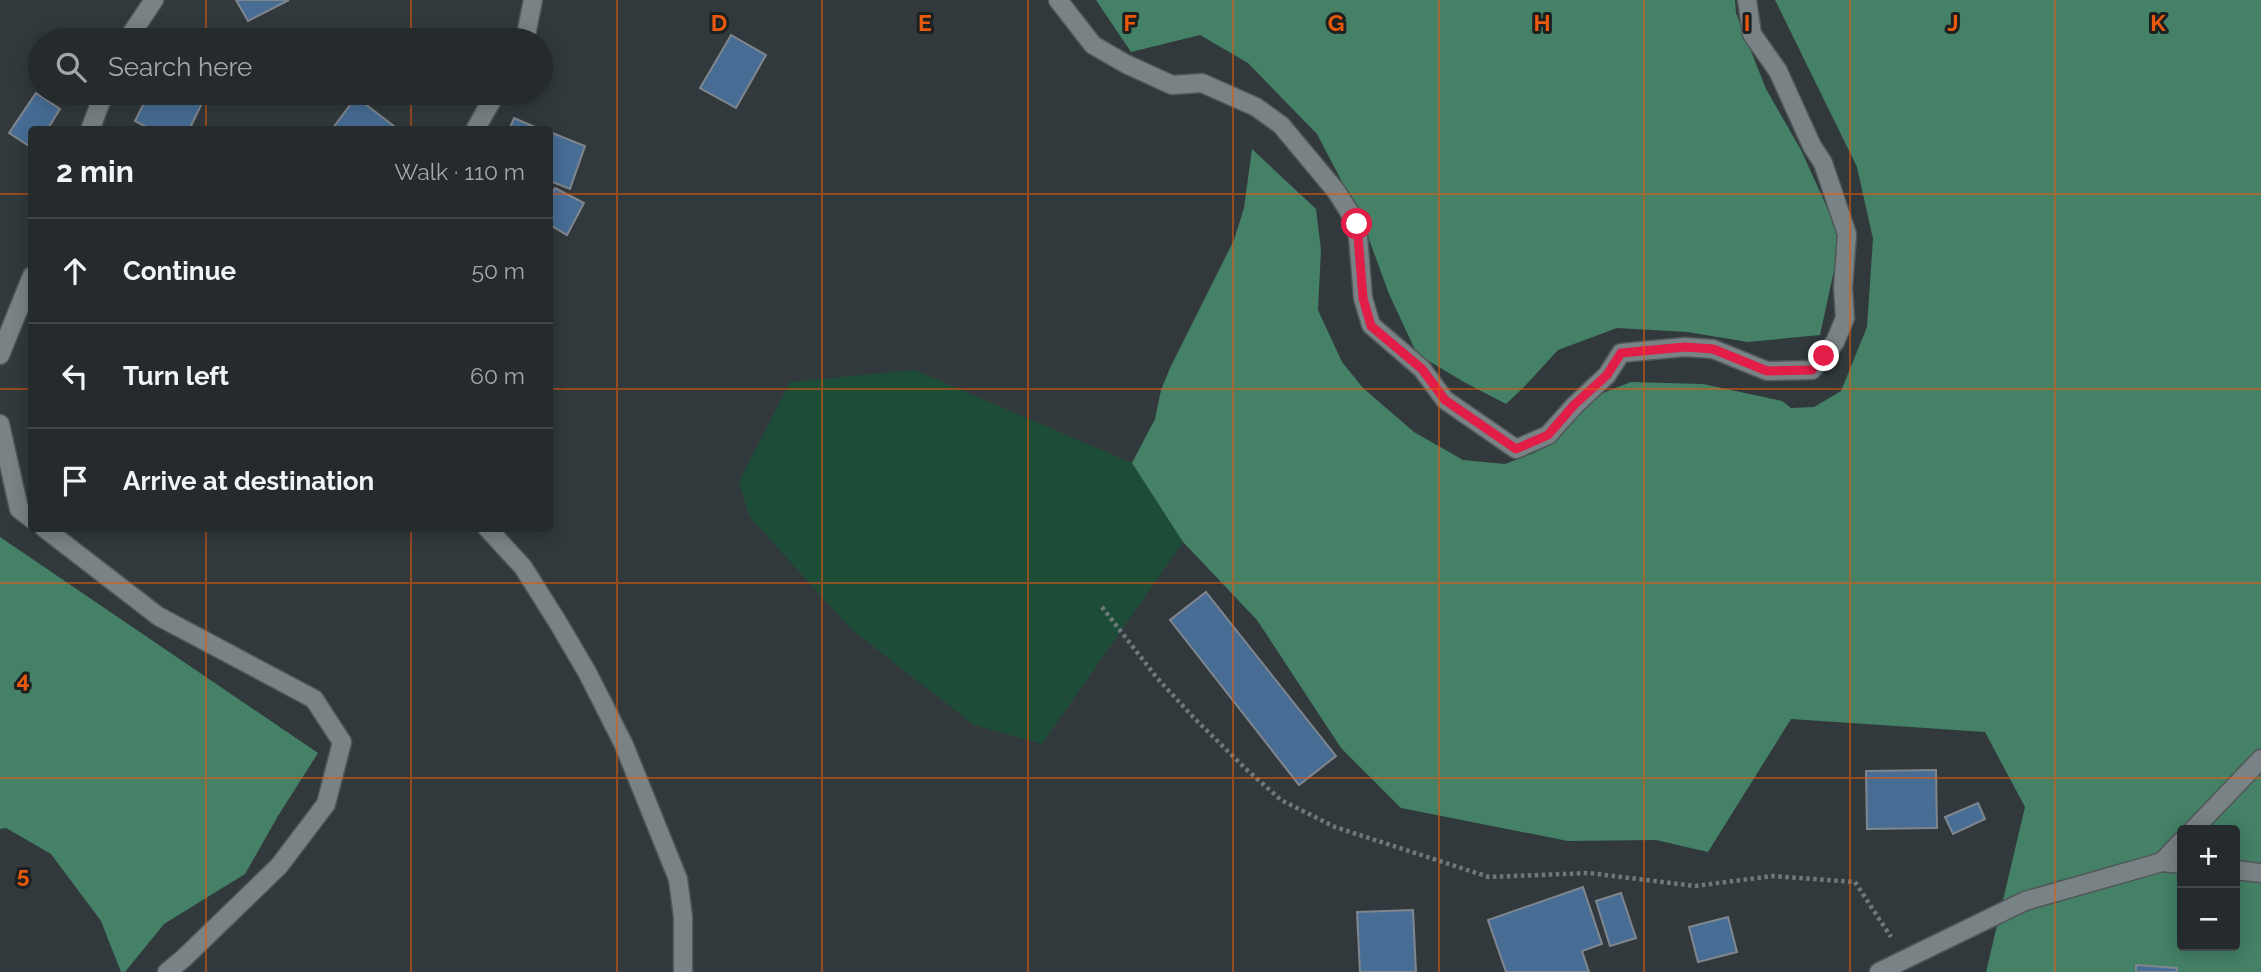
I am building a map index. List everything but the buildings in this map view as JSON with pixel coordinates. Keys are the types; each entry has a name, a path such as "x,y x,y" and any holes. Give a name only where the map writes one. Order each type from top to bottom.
{"street":[{"path":"135,28 154,0"},
{"path":"527,28 533,0"},
{"path":"1058,0 1093,45 1126,64 1172,85 1202,83 1256,107 1280,125 1336,191 1357,224 1363,298 1371,326 1422,369 1445,400 1516,449 1548,435 1574,405 1607,375 1621,353 1685,347 1713,349 1767,371 1812,370 1835,342 1845,318 1843,288 1847,234 1823,163 1812,146 1778,71 1752,34 1747,0"},
{"path":"92,126 99,105"},
{"path":"477,126 489,105"},
{"path":"0,355 28,286"},
{"path":"0,424 19,509 28,516"},
{"path":"49,532 158,616 314,699 342,742 326,804 303,835 279,866 167,972"},
{"path":"491,532 523,567 557,621 587,672 624,745 678,879 683,917 683,972"},
{"path":"2198,825 2261,759"},
{"path":"2162,862 2177,846"},
{"path":"1879,972 2025,901 2162,862 2177,864"},
{"path":"2240,871 2261,873"}],"path":[{"path":"1102,607 1157,678 1246,769 1281,800 1335,827 1489,877 1589,873 1695,886 1773,876 1855,882 1905,958"}],"green space":[{"path":"1096,0 1735,0 1736,13 1766,89 1801,150 1841,238 1820,335 1748,342 1687,332 1617,328 1558,350 1506,404 1417,354 1389,294 1362,220 1317,134 1248,63 1200,35 1131,52"},
{"path":"1775,0 2261,0 2261,972 1986,972 2025,807 1985,732 1791,719 1708,852 1656,840 1568,841 1401,808 1341,748 1257,620 1183,542 1132,463 1155,419 1161,390 1170,368 1234,240 1244,208 1252,149 1316,209 1321,250 1318,310 1342,362 1363,388 1414,432 1463,460 1505,464 1534,453 1546,447 1585,400 1631,382 1703,384 1782,401 1791,408 1814,407 1841,391 1867,327 1873,239 1857,167"},
{"path":"915,370 1132,463 1183,542 1042,744 974,725 852,630 749,516 739,482 790,382"},
{"path":"0,537 318,753 245,874 164,924 125,972 121,972 101,921 51,854 6,828 0,829"}],"route":[{"path":"1357,224 1363,298 1371,326 1422,369 1445,400 1516,449 1548,435 1574,405 1607,375 1621,353 1685,347 1713,349 1767,371 1812,370 1824,356"}]}
